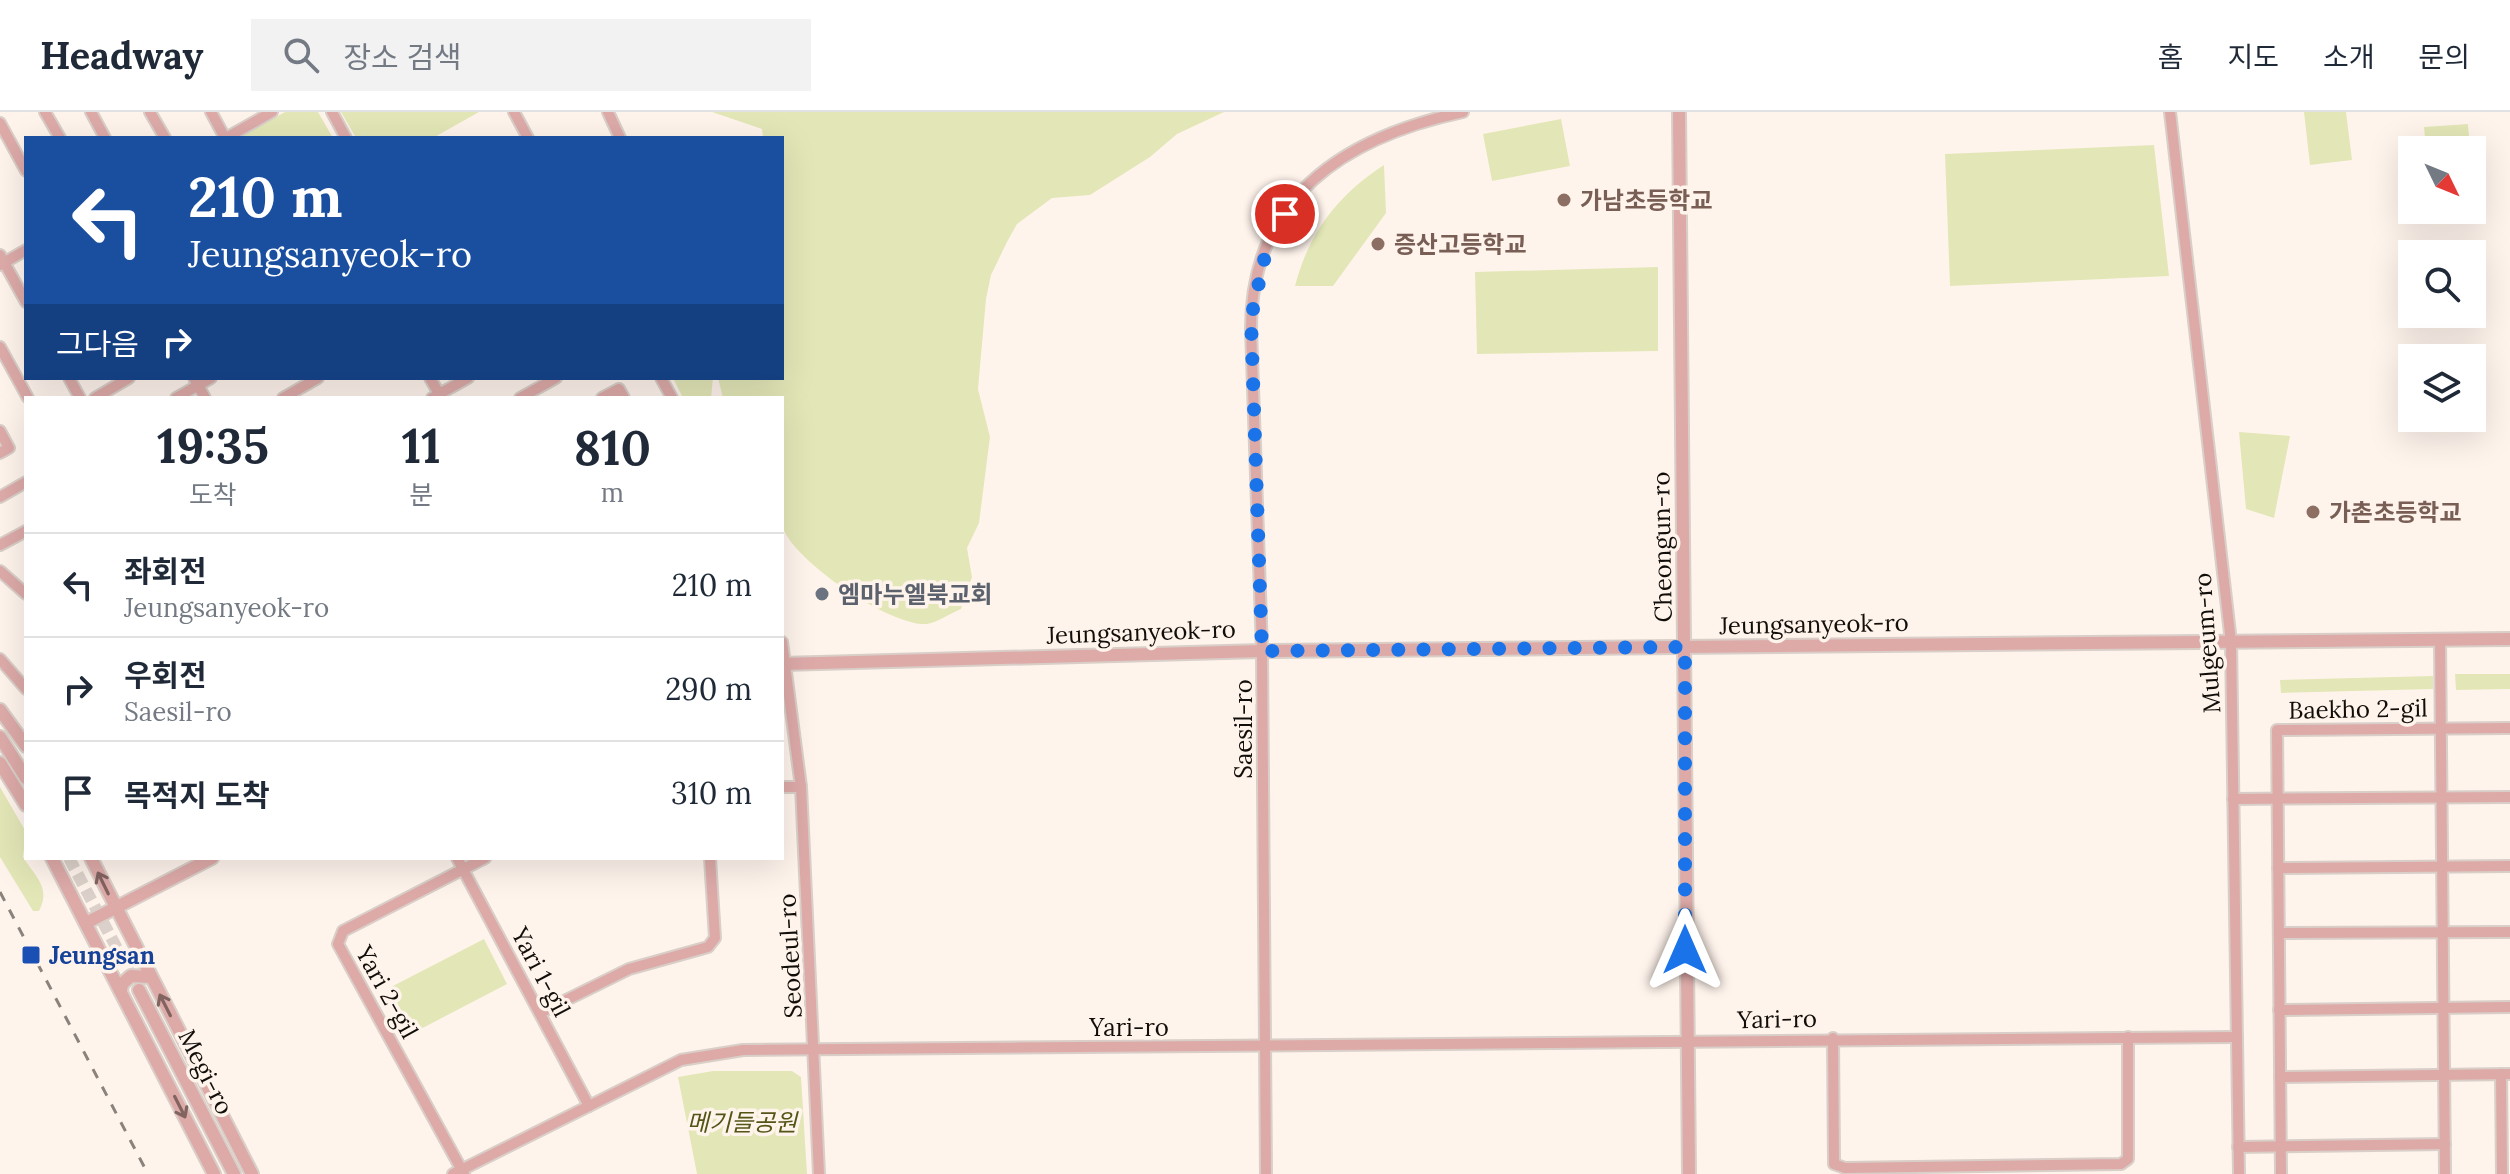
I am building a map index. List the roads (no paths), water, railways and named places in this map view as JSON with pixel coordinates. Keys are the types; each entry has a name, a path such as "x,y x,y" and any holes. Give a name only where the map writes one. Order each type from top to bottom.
{"street":[{"path":"45,112 59,136"},
{"path":"91,112 104,136"},
{"path":"150,112 164,136"},
{"path":"211,112 225,136"},
{"path":"230,136 272,112"},
{"path":"332,112 345,136"},
{"path":"514,112 527,136"},
{"path":"608,112 619,136"},
{"name":"Saesil-ro","path":"1266,1174 1262,651 1251,318 1265,256 1297,197 1329,165 1392,130 1463,112"},
{"name":"Cheongun-ro","path":"1679,112 1689,1174"},
{"name":"Mulgeum-ro","path":"2170,112 2231,642 2239,1174"},
{"path":"0,123 24,167"},
{"path":"24,251 1,261 24,299"},
{"path":"0,347 27,396"},
{"path":"98,396 126,380"},
{"path":"286,396 314,380"},
{"path":"439,396 465,380"},
{"path":"524,396 552,380"},
{"path":"178,396 196,382"},
{"path":"606,396 619,389 623,396"},
{"path":"0,431 9,448 0,453"},
{"path":"0,497 24,483"},
{"path":"0,545 24,532"},
{"path":"0,571 24,592"},
{"name":"Jeungsanyeok-ro","path":"784,664 1262,651 2510,639"},
{"path":"2440,640 2440,729 2510,728"},
{"path":"0,659 24,687"},
{"name":"Seodeul-ro","path":"784,664 801,787 819,1174"},
{"path":"0,710 24,743"},
{"name":"Baekho 2-gil","path":"2281,1174 2277,730 2440,729 2445,1174"},
{"path":"0,737 24,775"},
{"path":"0,763 24,802"},
{"path":"784,787 801,787"},
{"path":"2233,799 2510,797"},
{"path":"53,860 214,1174"},
{"path":"92,860 252,1174"},
{"path":"86,923 208,860"},
{"name":"Yari 1-gil","path":"458,860 589,1106"},
{"name":"Yari 2-gil","path":"460,1172 338,944 343,931 481,860"},
{"path":"540,1013 629,969 708,947 715,938 710,860"},
{"path":"2278,868 2510,866"},
{"path":"2279,933 2510,932"},
{"path":"121,991 122,984 131,976 151,977"},
{"name":"Megi-ro","path":"139,990 234,1174"},
{"path":"2279,1010 2510,1007"},
{"name":"Yari-ro","path":"1833,1038 1834,1164 1845,1168 2121,1164 2128,1159 2128,1037"},
{"name":"Yari-ro","path":"460,1172 681,1060 743,1050 1833,1038 2237,1037"},
{"path":"2280,1077 2506,1074 2502,1174"},
{"path":"2238,1147 2445,1144"}],"tunnel":[{"path":"70,860 139,990"}],"railway":[{"path":"0,892 148,1174"}],"place":[{"name":"가남초등학교","path":"1564,200"},
{"name":"증산고등학교","path":"1378,244"},
{"name":"가촌초등학교","path":"2313,512"},
{"name":"엠마누엘북교회","path":"822,594"},
{"name":"Jeungsan","path":"31,955"}],"park label":[{"name":"메기들공원","path":"742,1122"}]}
